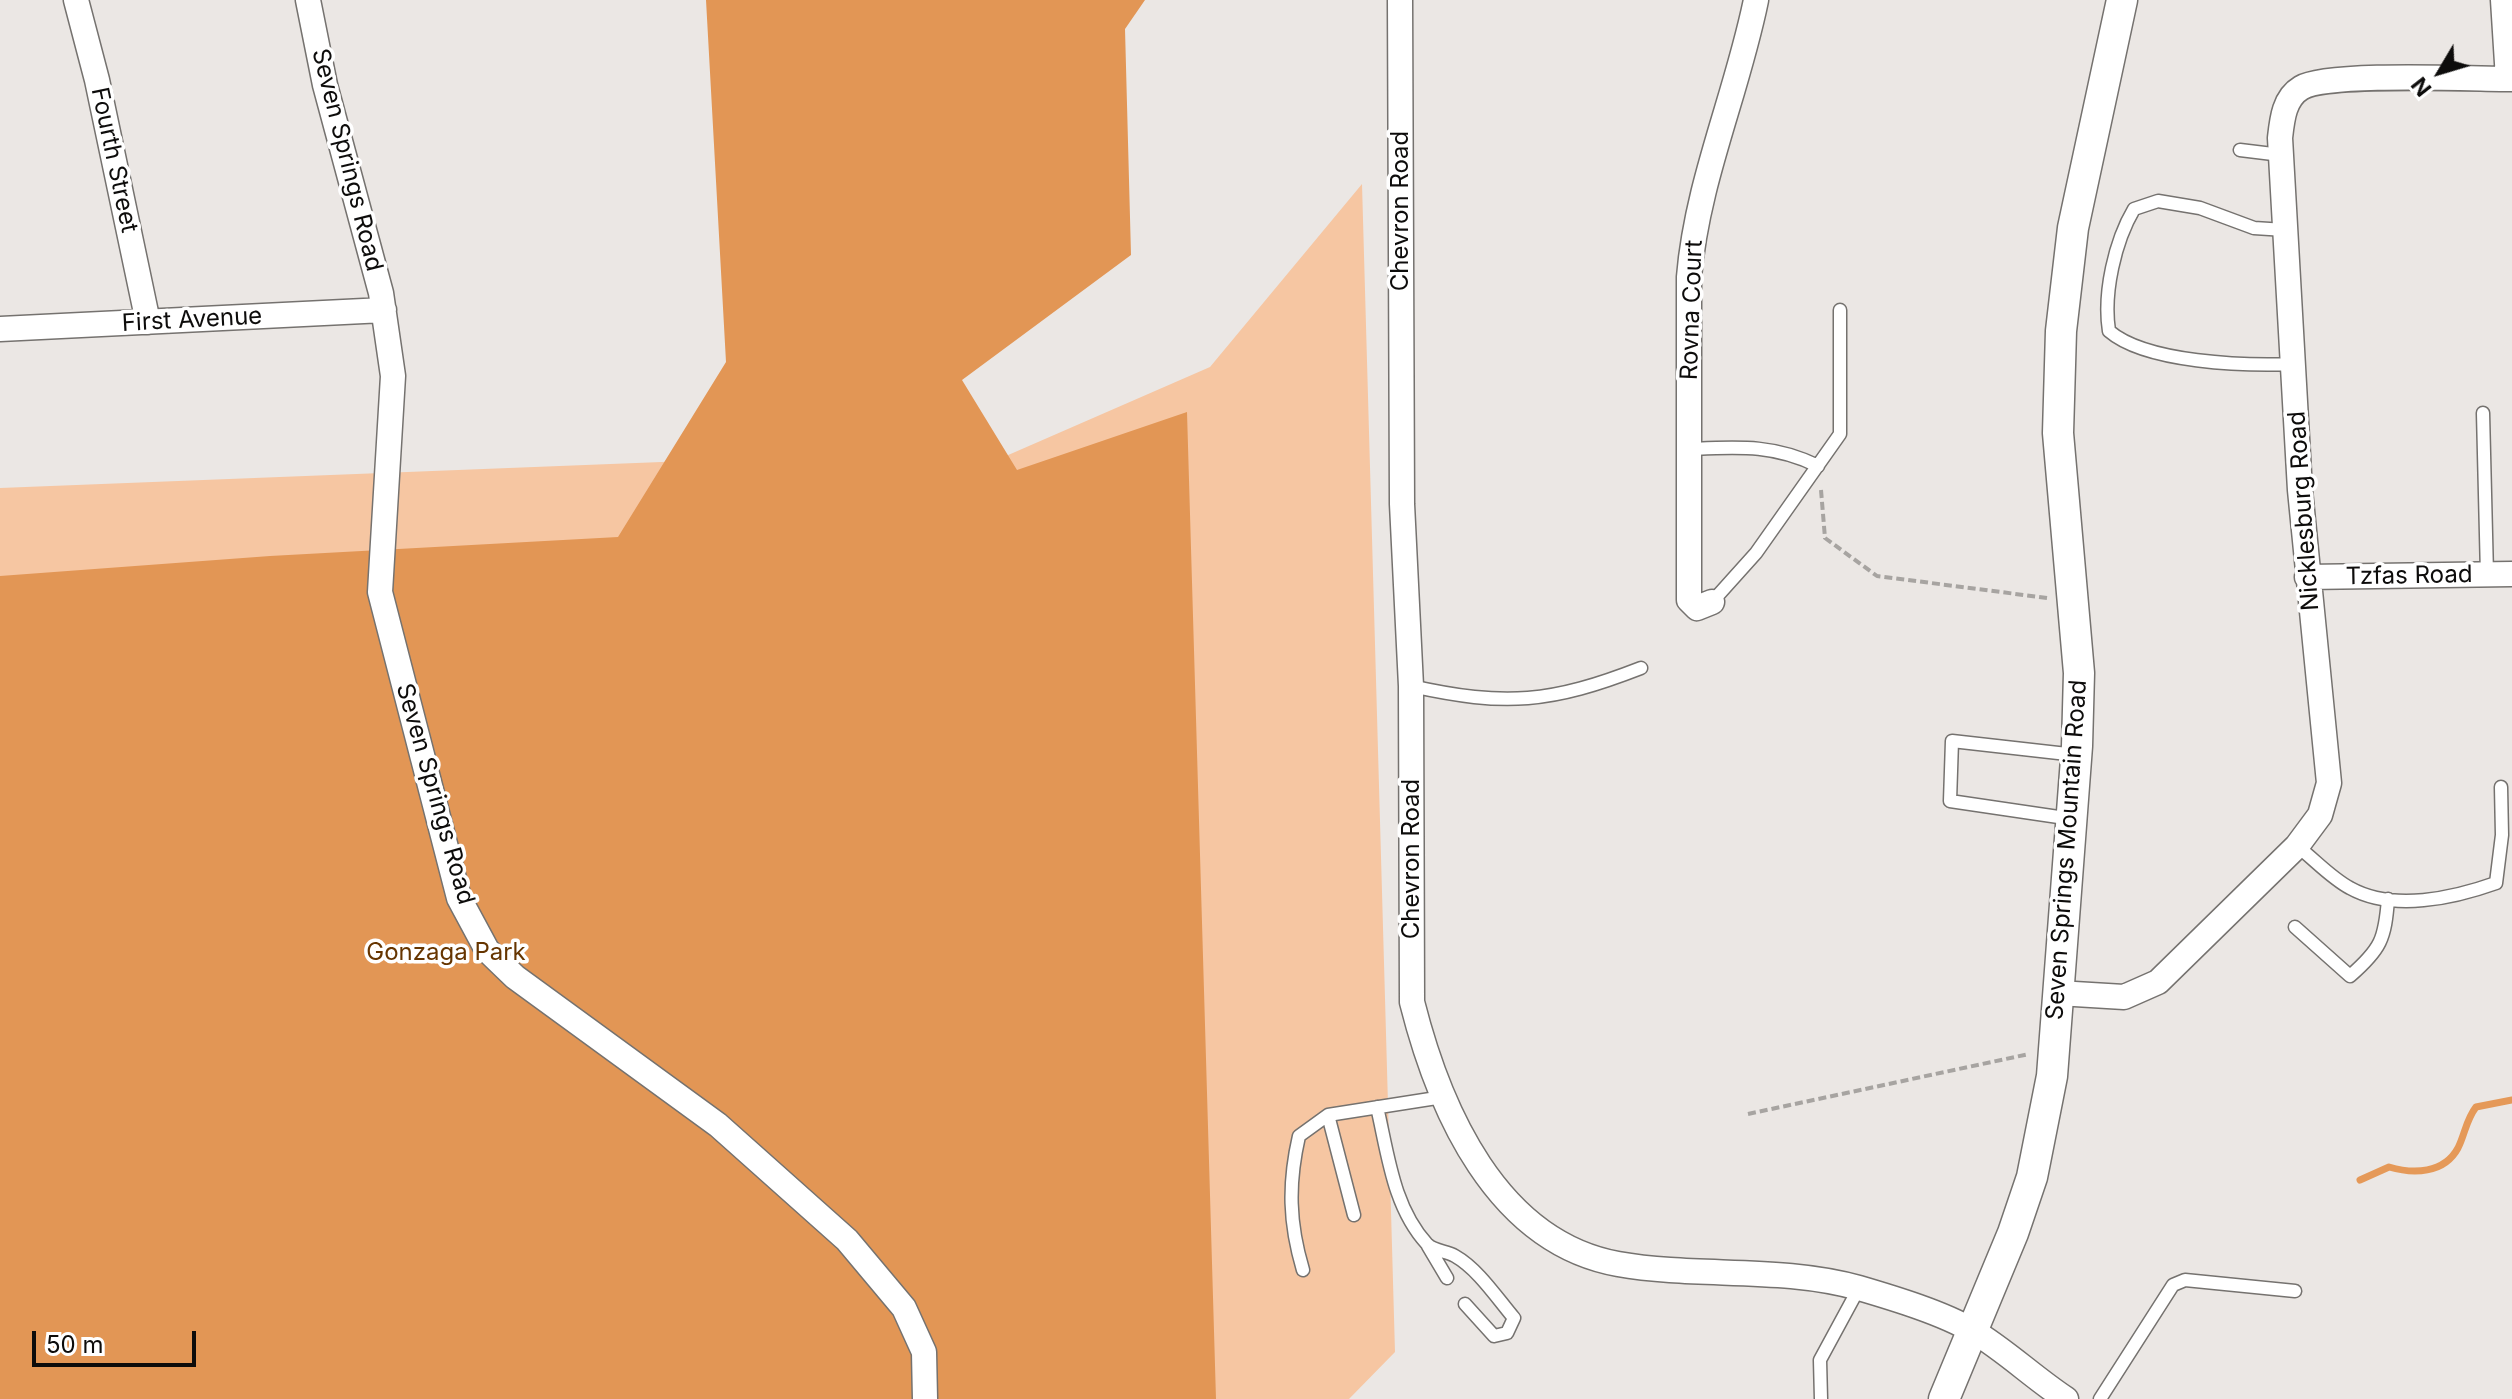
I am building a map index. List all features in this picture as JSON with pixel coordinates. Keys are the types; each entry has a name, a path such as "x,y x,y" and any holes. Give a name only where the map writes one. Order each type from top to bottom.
{"street":[{"name":"Fourth Street","path":"76,0 97,80 148,322"},
{"name":"Seven Springs Road","path":"308,0 325,85 384,310 393,376 380,592 459,898 487,950 515,977 718,1125 847,1240 904,1308 924,1352 925,1399"},
{"name":"Chevron Road","path":"1400,0 1402,504 1411,686 1412,1002 1425,1051 1443,1097 1469,1147 1509,1203 1558,1242 1617,1264 1819,1279 1859,1288 1972,1330 2066,1399"},
{"name":"Rovna Court","path":"1712,602 1697,608 1689,600 1693,234 1709,161 1756,0"},
{"name":"Seven Springs Mountain Road","path":"1944,1399 2032,1177 2054,1049 2072,819 2079,673 2058,433 2061,331 2073,228 2122,0"},
{"path":"2503,0 2510,79"},
{"name":"Nicklesburg Road","path":"2058,993 2124,997 2158,982 2297,846 2320,815 2329,783 2307,577 2285,230 2281,155 2283,118 2289,99 2304,86 2343,79 2510,79"},
{"name":"First Avenue","path":"0,329 384,310"},
{"name":"Tzfas Road","path":"2307,577 2512,574"}],"lane":[{"path":"2240,150 2281,155"},
{"path":"2285,230 2254,228 2200,208 2158,201 2134,209 2123,228 2106,311 2109,331 2123,343 2245,366 2294,364"},
{"path":"1712,602 1756,553 1840,434 1840,310"},
{"path":"2483,413 2487,575"},
{"path":"1689,449 1752,447 1788,451 1818,466"},
{"path":"1411,686 1474,697 1554,698 1641,668"},
{"path":"2072,819 1950,801 1952,741 2076,755"},
{"path":"2297,846 2351,889 2388,899 2464,894 2496,883 2502,835 2501,787"},
{"path":"2295,927 2350,976 2371,958 2385,936 2388,899"},
{"path":"1303,1270 1291,1230 1290,1174 1299,1136 1328,1115 1443,1097"},
{"path":"1377,1107 1396,1194 1447,1278"},
{"path":"1328,1115 1354,1215"},
{"path":"1428,1246 1454,1256 1468,1266 1500,1301 1514,1318 1507,1333 1494,1336 1465,1304"},
{"path":"2100,1399 2173,1285 2185,1280 2295,1291"},
{"path":"1821,1399 1820,1360 1859,1288"}],"path":[{"path":"1818,466 1825,538 1877,576 2040,596 2072,606"},
{"path":"1748,1114 2054,1049"}],"green space":[{"name":"Gonzaga Park","path":"706,0 1145,0 1125,29 1131,255 962,380 1017,470 1187,412 1216,1399 0,1399 0,576 270,556 618,537 726,362"},
{"name":"Gonzaga Park","path":"1362,184 1395,1352 1349,1399 0,1399 0,488 687,461 701,589 1210,367"}],"waterway":[{"path":"2360,1180 2389,1167 2418,1171 2445,1163 2458,1148 2476,1107 2512,1100"}]}
